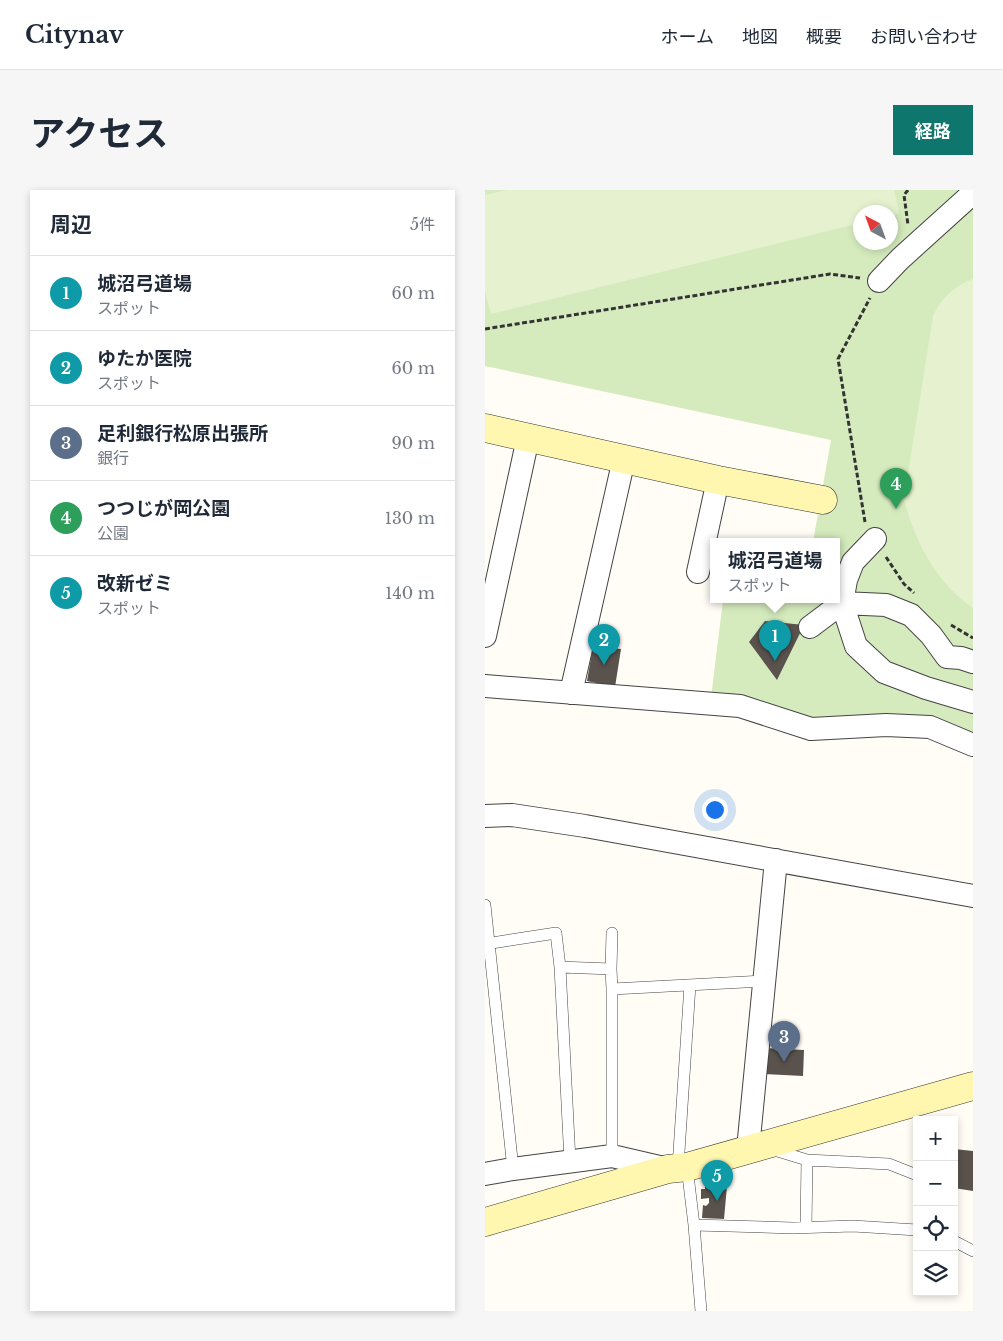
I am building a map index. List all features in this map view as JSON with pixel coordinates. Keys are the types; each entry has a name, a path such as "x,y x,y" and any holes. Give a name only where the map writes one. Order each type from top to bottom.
{"street":[{"path":"879,281 965,198 973,193"},
{"path":"485,428 718,480 823,500"},
{"path":"485,636 528,438"},
{"path":"571,693 624,459"},
{"path":"698,572 718,480"},
{"path":"870,531 853,562 846,580 841,603 856,646 884,672 947,695 973,702"},
{"path":"811,627 841,603 886,605 911,615 931,635 947,657 947,695"},
{"path":"947,657 961,658 973,662"},
{"path":"485,686 740,706 811,729 886,726 930,727 973,745"},
{"path":"485,816 512,815 585,826 973,896"},
{"path":"754,1148 764,981 776,860"},
{"path":"485,1222 973,1086"},
{"path":"485,1174 612,1156 678,1168"}],"lane":[{"path":"485,905 487,943 513,1169"},
{"path":"555,920 560,967 570,1161"},
{"path":"487,943 556,933"},
{"path":"612,934 612,1156"},
{"path":"560,967 611,969"},
{"path":"612,988 764,981"},
{"path":"690,985 678,1168 694,1225 701,1311"},
{"path":"754,1148 807,1160 889,1164 913,1173"},
{"path":"806,1228 807,1160"},
{"path":"694,1225 806,1228 853,1226 913,1230"},
{"path":"958,1243 973,1251"}],"path":[{"path":"908,190 904,195 912,248"},
{"path":"485,329 830,274 879,281 837,359 870,531"}],"green space":[{"path":"485,190 973,190 973,735 812,721 711,698 723,603 840,603 840,538 814,538 831,440 485,366"},
{"path":"507,190 894,190 897,205 853,205 853,225 491,314 485,291 485,195"},
{"path":"973,279 973,608 948,586 929,560 914,531 904,499 933,316 940,303 949,293"}],"building":[{"path":"765,621 804,625 777,680 749,642"},
{"path":"593,646 621,649 615,687 587,681"},
{"path":"765,1048 804,1050 803,1076 764,1074"},
{"path":"958,1149 973,1151 973,1191 958,1189"},
{"path":"705,1185 727,1186 724,1219 702,1218 703,1205 706,1206 709,1203 709,1198 701,1199 701,1189 705,1189"}],"place":[{"name":"つつじが岡公園","path":"896,509"},
{"name":"城沼弓道場","path":"775,661"},
{"name":"ゆたか医院","path":"604,665"},
{"name":"足利銀行松原出張所","path":"784,1062"},
{"name":"改新ゼミ","path":"717,1201"}]}
